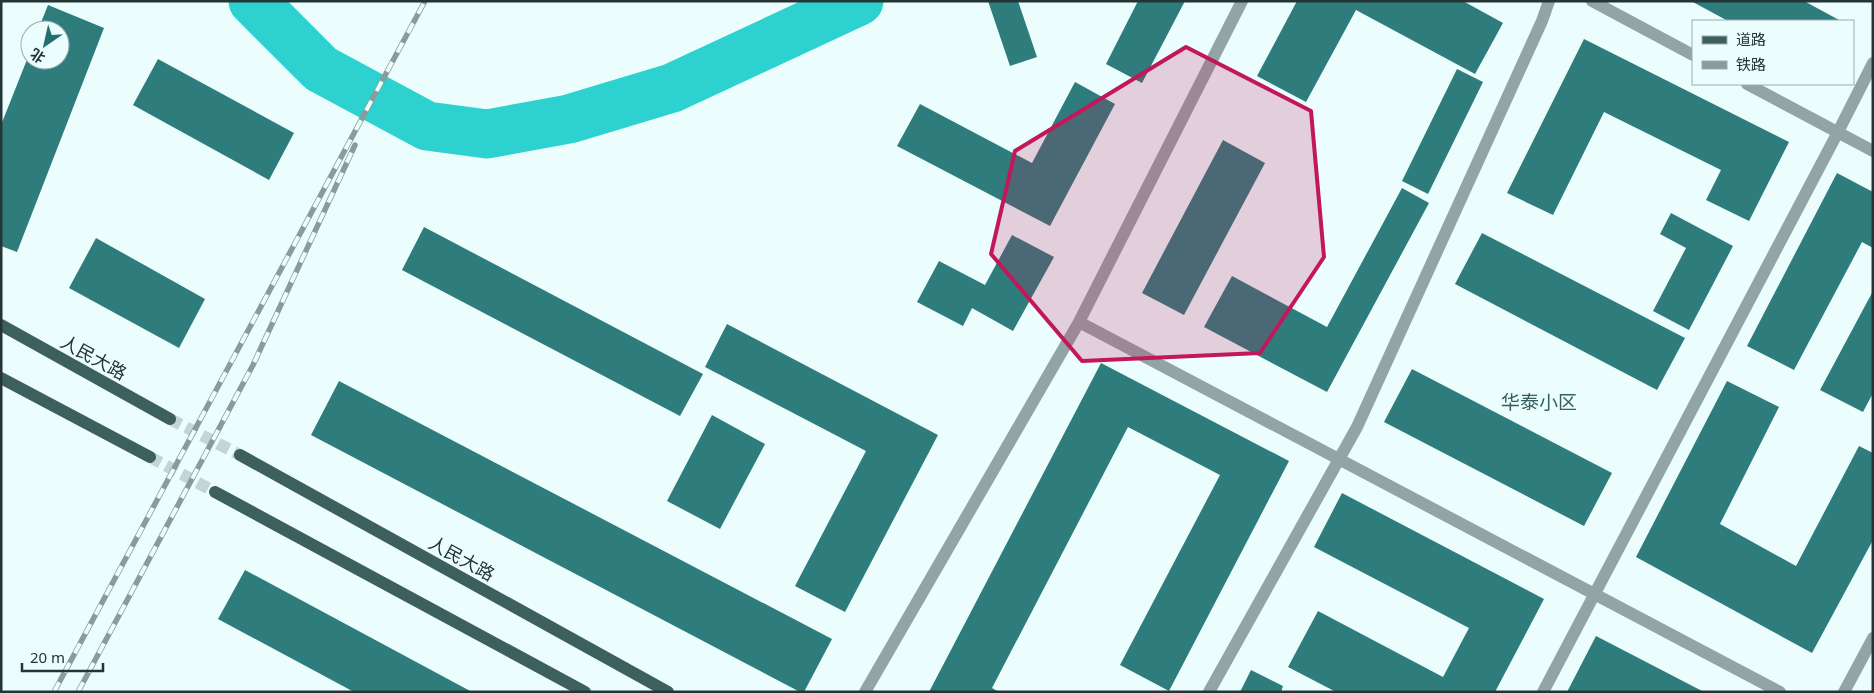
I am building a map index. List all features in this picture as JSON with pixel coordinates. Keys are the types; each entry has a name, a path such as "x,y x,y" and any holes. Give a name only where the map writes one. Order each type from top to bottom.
{"main road":[{"name":"人民大路","path":"1,325 170,419"},
{"path":"1,378 150,457"},
{"name":"人民大路","path":"240,455 668,692"},
{"path":"215,492 585,692"}],"street":[{"path":"865,692 1079,322 1242,1"},
{"path":"1209,692 1357,428 1542,21 1549,1"},
{"path":"1592,1 1692,54"},
{"path":"1543,692 1873,63"},
{"path":"1749,85 1873,151"},
{"path":"1079,322 1780,692"},
{"path":"1844,692 1873,638"}],"highlighted area":[{"path":"1186,47 1311,111 1324,257 1260,353 1082,361 991,254 1015,151"}],"building":[{"path":"988,1 1018,1 1037,57 1010,66"},
{"path":"1138,1 1185,1 1142,83 1106,64"},
{"path":"1297,1 1463,1 1503,23 1475,74 1356,10 1306,102 1257,76"},
{"path":"1691,1 1804,1 1839,20 1726,20"},
{"path":"48,5 104,28 17,252 1,246 1,125 23,70 70,70 70,20 42,20"},
{"path":"1584,39 1789,142 1749,221 1706,200 1721,170 1604,112 1553,215 1507,193"},
{"path":"158,59 294,133 269,180 133,105"},
{"path":"1457,69 1483,82 1428,194 1402,181"},
{"path":"1075,82 1115,104 1050,226 897,146 920,104 1032,163"},
{"path":"1223,140 1265,163 1184,315 1142,293"},
{"path":"1837,173 1873,192 1873,248 1862,242 1794,370 1747,346"},
{"path":"1402,188 1429,203 1327,392 1204,327 1232,276 1327,327"},
{"path":"1671,213 1733,246 1689,330 1653,311 1686,248 1660,234"},
{"path":"424,227 703,374 680,416 402,270"},
{"path":"1482,233 1685,338 1657,390 1455,284"},
{"path":"1012,235 1054,257 1013,331 972,308 963,326 917,302 939,261 985,285"},
{"path":"96,238 205,299 179,348 69,288"},
{"path":"1873,291 1873,393 1863,412 1820,390"},
{"path":"727,324 938,435 845,612 795,586 866,451 705,367"},
{"path":"1101,363 1289,461 1169,691 1120,665 1220,475 1128,427 992,688 999,692 929,692"},
{"path":"1412,369 1612,473 1584,526 1384,422"},
{"path":"339,381 832,639 804,692 800,692 311,435"},
{"path":"1727,381 1779,407 1720,524 1796,566 1859,446 1873,453 1873,540 1812,653 1636,557"},
{"path":"712,415 765,444 720,529 667,501"},
{"path":"1342,493 1544,599 1495,692 1336,692 1288,667 1318,611 1443,677 1469,628 1314,547"},
{"path":"245,570 472,692 354,692 218,619"},
{"path":"1596,636 1704,692 1567,692"},
{"path":"1251,670 1283,686 1281,692 1240,692"}],"waterway":[{"path":"253,1 321,69 427,126 487,134 569,119 672,88 859,1"}],"tunnel":[{"path":"170,419 240,455"},
{"path":"150,457 215,492"}],"railway":[{"path":"54,692 425,1"},
{"path":"78,692 253,365 355,145"}],"district":[{"name":"华泰小区","path":"1539,402"}]}
